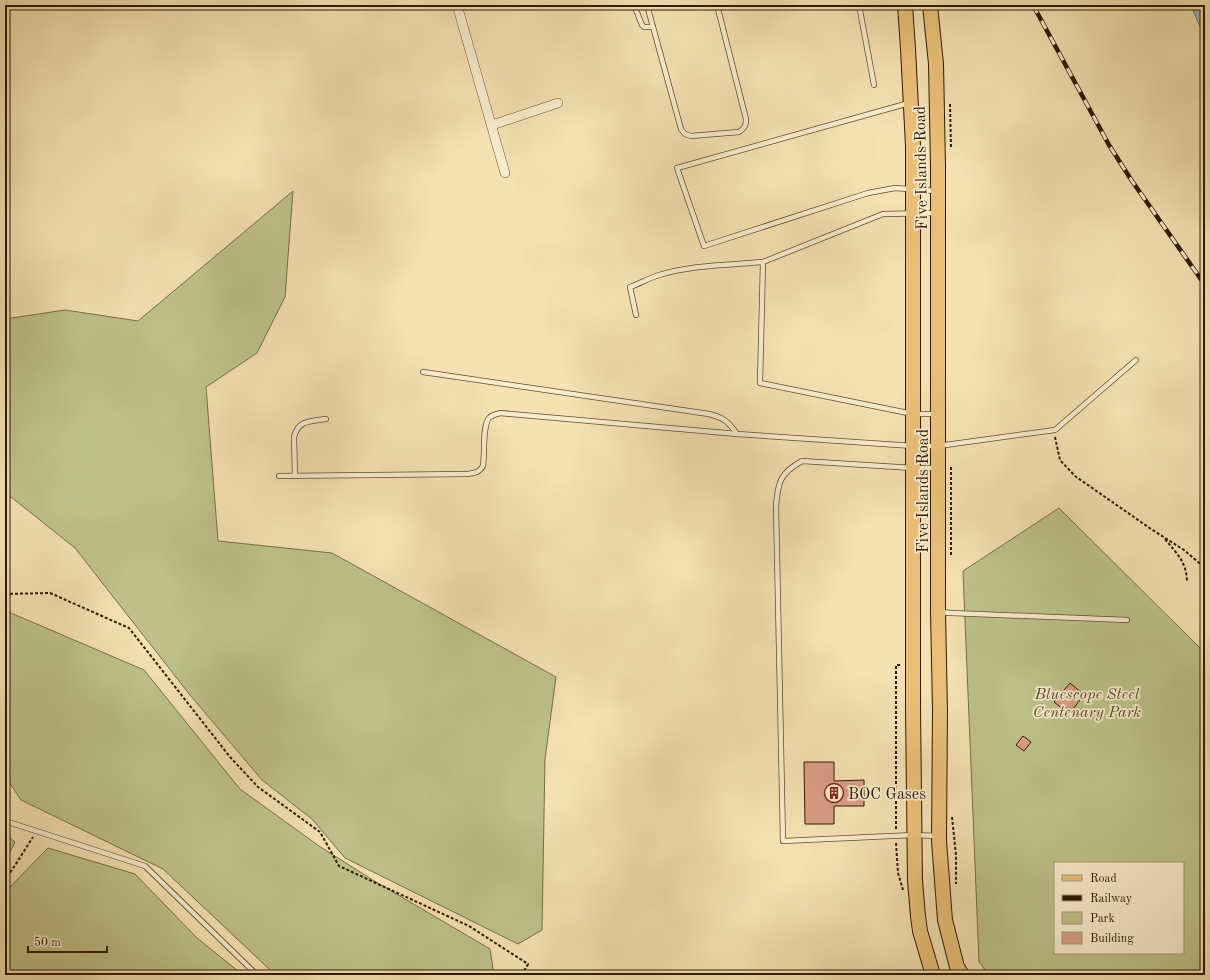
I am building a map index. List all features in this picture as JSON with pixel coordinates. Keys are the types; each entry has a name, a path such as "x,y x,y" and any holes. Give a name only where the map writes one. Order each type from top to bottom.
{"main road":[{"name":"Five Islands Road","path":"905,5 912,146 913,213 912,414 915,881 918,916 923,942 933,975"},
{"name":"Five Islands Road","path":"930,5 936,64 938,213 938,446 945,467 938,611 940,711 939,836 945,920 957,966 962,975"}],"street":[{"path":"457,5 505,173"},
{"path":"492,125 558,103"}],"lane":[{"path":"634,5 642,25 649,28 653,27"},
{"path":"647,5 681,129 685,134 691,136 739,132 744,129 746,124 717,5"},
{"path":"859,5 874,85"},
{"path":"910,102 677,168 704,246 868,193 895,188 937,191"},
{"path":"636,315 630,287 656,276 709,266 764,262 883,214 938,213"},
{"path":"764,262 760,383 912,414 938,414"},
{"path":"279,476 477,473 483,466 485,426 489,417 500,413 737,434 913,446 938,446 1055,430 1136,360"},
{"path":"423,372 709,414 718,416 725,420 737,434"},
{"path":"295,476 294,437 296,431 299,426 305,422 326,418"},
{"path":"939,836 914,835 783,841 776,506 778,488 783,476 791,467 802,461 913,468 945,467"},
{"path":"938,611 951,613 1127,620"},
{"path":"5,821 145,866 256,975"}],"path":[{"path":"950,103 951,148"},
{"path":"1055,430 1054,439 1060,460 1075,476 1184,550 1205,568"},
{"path":"945,467 952,504 951,558"},
{"path":"1163,537 1184,563 1187,570 1187,581"},
{"path":"5,594 50,594 129,628 230,757 258,787 320,832 339,866 469,926 528,964 522,975"},
{"path":"903,891 898,873 896,836 896,665 904,665"},
{"path":"952,811 956,855 956,884"},
{"path":"5,881 37,831"}],"green space":[{"path":"293,191 285,297 257,353 206,387 218,541 332,553 556,677 545,759 542,930 518,944 345,858 312,819 262,780 190,695 75,548 11,497 5,502 5,319 65,310 138,321"},
{"name":"Bluescope Steel Centenary Park","path":"1059,508 1205,653 1205,965 1197,975 989,975 979,962 963,571"},
{"path":"5,613 11,613 144,670 240,789 319,846 376,882 490,949 494,975 277,975 163,869 21,800 5,776"},
{"path":"8,836 15,842 5,862 5,840"},
{"path":"48,848 135,874 197,938 243,975 5,975 5,892"}],"water":[{"path":"1191,5 1205,5 1205,39"}],"building":[{"path":"1070,683 1084,695 1069,714 1054,702"},
{"path":"1023,736 1031,742 1024,751 1016,745"},
{"name":"BOC Gases","path":"804,762 834,762 834,781 864,780 864,806 834,806 834,824 805,824"}],"railway":[{"path":"1033,5 1109,145 1132,181 1205,285"}],"place":[{"name":"BOC Gases","path":"834,793"}]}
